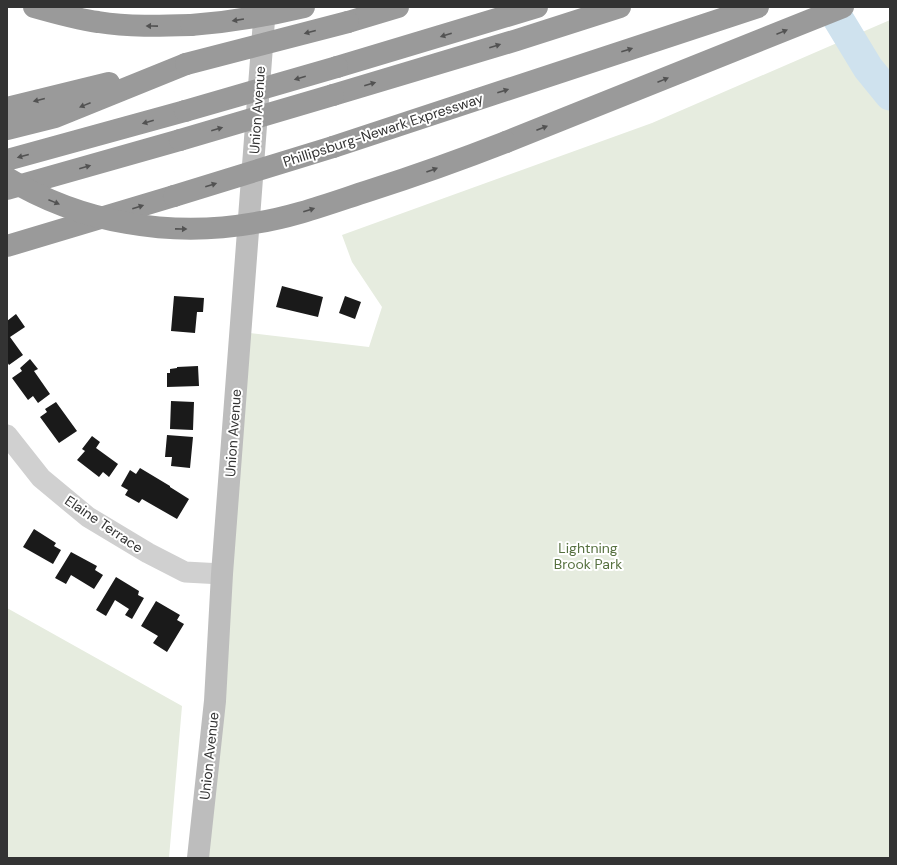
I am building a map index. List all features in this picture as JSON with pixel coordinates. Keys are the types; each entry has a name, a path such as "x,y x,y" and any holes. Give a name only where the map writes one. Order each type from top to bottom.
{"highway":[{"path":"34,7 68,17 98,22 128,25 191,25 252,18 304,7"},
{"path":"7,108 186,64 348,22 398,7"},
{"path":"7,160 186,111 537,7"},
{"path":"7,189 333,95 620,7"},
{"name":"Phillipsburg-Newark Expressway","path":"7,246 333,147 758,7"},
{"path":"7,178 50,200 103,218 123,223 160,228 200,229 237,226 294,215 422,173 506,142 843,7"},
{"path":"7,129 54,117 186,64"},
{"path":"7,237 74,226"}],"street":[{"name":"Union Avenue","path":"198,858 215,701 222,574 265,7"},
{"name":"Elaine Terrace","path":"7,435 41,478 88,517 148,553 185,572 222,574"}],"green space":[{"name":"Lightning Brook Park","path":"890,20 890,858 196,858 241,332 369,347 382,307 352,262 342,235 652,123"},
{"path":"7,608 182,706 169,858 7,858"}],"building":[{"path":"282,286 323,297 318,317 276,307"},
{"path":"174,296 204,298 203,312 197,312 195,333 171,331"},
{"path":"345,296 361,302 355,319 339,313"},
{"path":"16,314 25,327 10,337 23,355 9,365 7,362 7,321"},
{"path":"30,359 38,369 34,371 50,394 38,403 33,396 28,400 12,378 22,371 20,368"},
{"path":"198,366 199,386 167,387 167,373 170,373 170,369 177,367"},
{"path":"171,401 194,402 193,430 170,429"},
{"path":"56,402 77,431 59,443 40,417 47,412 45,409"},
{"path":"167,435 193,437 190,468 171,466 172,457 165,457"},
{"path":"92,436 100,442 96,448 118,464 109,477 103,472 99,477 77,460 85,451 82,449"},
{"path":"140,468 189,499 177,519 142,499 139,503 125,495 128,490 121,486 130,470 136,474"},
{"path":"34,529 56,543 54,546 61,550 53,564 23,547"},
{"path":"71,552 97,566 95,570 103,575 94,589 71,575 66,584 55,578"},
{"path":"116,577 139,591 138,595 144,598 132,619 125,615 129,609 115,600 106,616 96,610"},
{"path":"156,601 180,615 177,620 184,624 167,652 153,643 158,636 141,626"}],"waterway":[{"path":"831,7 868,68 890,95"}]}
